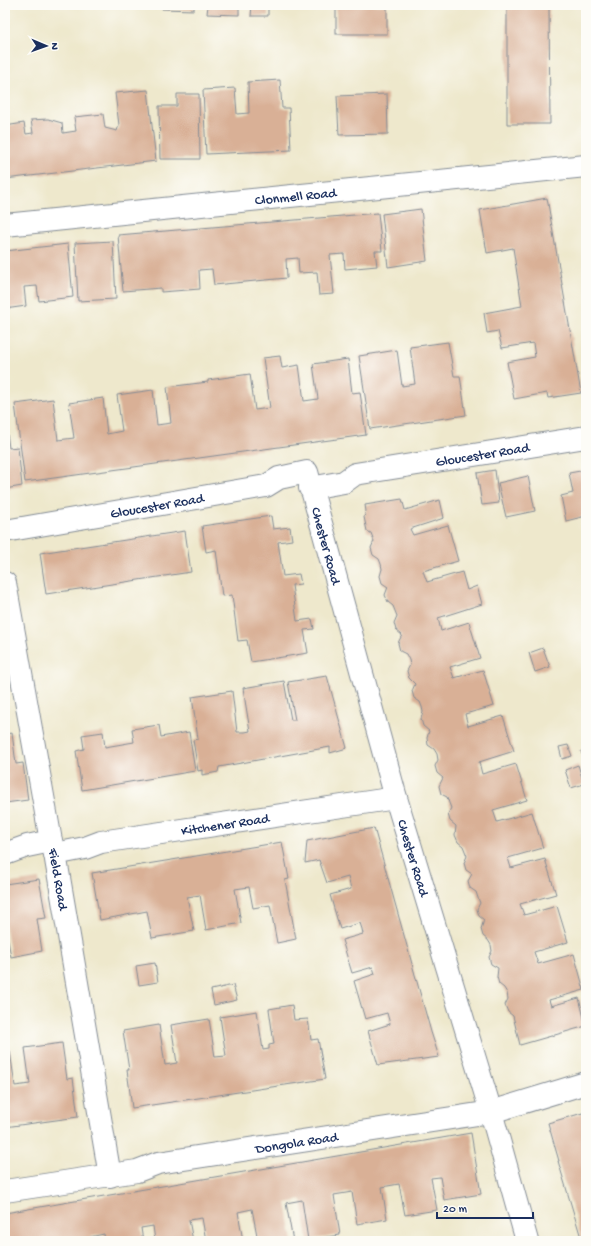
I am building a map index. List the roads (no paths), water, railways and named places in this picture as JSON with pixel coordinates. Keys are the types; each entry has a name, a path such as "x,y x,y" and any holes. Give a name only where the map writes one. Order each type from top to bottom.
{"street":[{"name":"Clonmell Road","path":"5,225 586,166"},
{"name":"Gloucester Road","path":"5,531 266,486 279,478 344,482 355,474 586,437"},
{"name":"Chester Road","path":"309,480 396,798 491,1112 527,1241"},
{"name":"Field Road","path":"5,583 110,1176"},
{"name":"Kitchener Road","path":"5,854 27,846 85,848 101,842 396,798"},
{"name":"Dongola Road","path":"5,1191 110,1176 137,1171 158,1163 491,1112 586,1083"}]}
